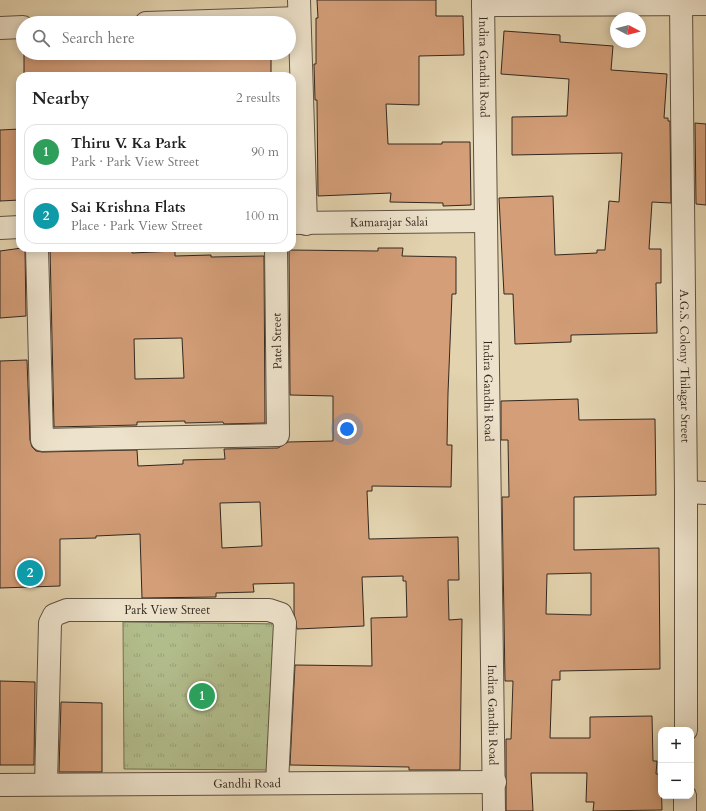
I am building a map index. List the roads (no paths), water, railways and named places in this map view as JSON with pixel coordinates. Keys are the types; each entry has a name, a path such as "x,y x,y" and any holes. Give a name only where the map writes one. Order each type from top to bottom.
{"street":[{"path":"483,2 706,4"},
{"name":"Indira Gandhi Road","path":"483,2 485,221 495,782 494,811"},
{"name":"A.G.S. Colony Thilagar Street","path":"681,3 696,492 686,727"},
{"path":"222,16 299,9 299,224"},
{"path":"0,28 16,27"},
{"name":"Kamarajar Salai","path":"299,224 485,221"},
{"path":"0,228 16,227"},
{"name":"Patel Street","path":"37,252 42,440 278,435 276,252"},
{"name":"Park View Street","path":"46,784 50,623 54,615 67,610 269,610 281,614 285,623 277,783"},
{"name":"Gandhi Road","path":"0,785 495,782"},
{"path":"685,799 685,811"}],"place":[{"name":"Sai Krishna Flats","path":"30,573"},
{"name":"Thiru V. Ka Park","path":"202,696"}]}
